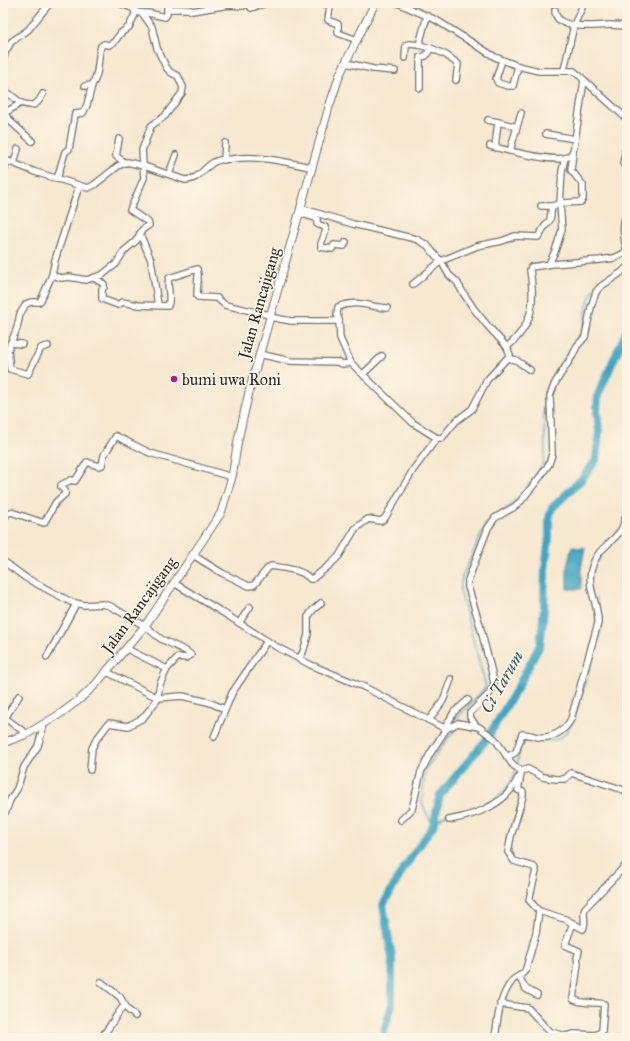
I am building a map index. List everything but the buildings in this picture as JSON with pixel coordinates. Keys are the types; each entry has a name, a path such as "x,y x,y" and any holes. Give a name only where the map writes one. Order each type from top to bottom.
{"main road":[{"name":"Jalan Rancajigang","path":"3,743 27,734 60,714 79,700 107,672 145,626 221,513 232,477 241,424 259,354 329,107 340,74 375,3"}],"street":[{"path":"3,61 5,53 11,42 28,30 50,3"},
{"path":"52,275 61,278 69,277 86,280 102,275 113,266 124,251 138,240 140,234 148,223 130,210 144,178 143,147 151,125 165,116 182,93 183,87 177,75 170,72 166,67 157,48 152,27 139,13 132,8 119,3"},
{"path":"251,8 267,3"},
{"path":"324,3 330,6 328,20 338,24 338,33 357,40"},
{"path":"398,3 436,20 502,60 539,71 574,71 627,119"},
{"path":"564,70 574,25 584,3"},
{"path":"139,13 165,16 167,6 192,11 228,5 242,6"},
{"path":"555,10 555,14 558,19 574,25 627,26"},
{"path":"57,179 65,152 69,150 75,114 83,113 87,105 88,86 98,68 101,46 104,44 109,45 114,42 121,33 129,27 139,13"},
{"path":"419,45 427,16"},
{"path":"405,58 406,45 419,45 437,50 457,63 458,67 456,80"},
{"path":"420,88 420,57 426,56 430,48"},
{"path":"502,60 496,79 498,83 512,86 518,66"},
{"path":"346,63 373,69 395,71"},
{"path":"541,206 580,203 583,199 583,185 571,170 584,80"},
{"path":"3,89 21,104 28,106 34,105 40,101 43,94"},
{"path":"21,104 4,113 11,122 32,141"},
{"path":"510,151 521,113"},
{"path":"488,120 517,127"},
{"path":"498,122 492,146 510,151 552,158 565,158 573,153"},
{"path":"546,134 575,139"},
{"path":"119,139 116,156 124,162"},
{"path":"224,160 225,143"},
{"path":"627,143 623,162 627,169"},
{"path":"14,163 18,149"},
{"path":"169,174 176,155"},
{"path":"3,175 5,160 35,172 88,188 124,162 131,162 187,180 201,174 213,162 250,157 262,157 311,168"},
{"path":"549,264 562,230 560,204 562,171 565,158"},
{"path":"48,346 42,348 27,374 10,369 7,353 17,328 20,314 24,307 30,302 40,302 52,275 55,260 79,186"},
{"path":"413,284 441,261 469,249 502,241 515,236 538,237 550,220 552,206"},
{"path":"299,210 317,219 317,224 325,227 326,230 321,247 331,250 334,245 344,246 346,242"},
{"path":"299,210 416,239 427,244 441,261 449,275 458,282 474,309 507,347 510,354 508,358 487,380 472,409 456,421 442,438 437,438 413,423 351,363 340,338 339,321 337,317 337,308 340,306 359,303 387,308"},
{"path":"507,347 522,332 532,310 534,292 531,268 549,264 600,260 619,256 627,251 623,237 624,220 627,214"},
{"path":"140,234 151,260 158,305"},
{"path":"476,726 470,717 470,713 490,693 494,684 468,587 468,580 488,528 495,518 521,501 540,477 548,464 552,454 550,396 552,388 577,346 585,337 591,307 596,292 627,267"},
{"path":"94,278 104,284 102,291 102,300 104,301 118,305 122,302 138,305 168,306 169,278 197,269 198,297 217,298 225,305 291,321 339,321"},
{"path":"10,343 22,344"},
{"path":"259,354 293,361 338,362 342,364 351,363"},
{"path":"363,374 382,356"},
{"path":"508,358 516,360 530,370"},
{"path":"3,520 8,513 11,512 44,523 56,502 65,494 66,491 62,485 71,480 75,480 86,462 98,466 102,465 106,451 116,436 150,453 232,477"},
{"path":"193,555 222,573 249,586 254,585 271,566 295,570 312,579 325,570 339,556 355,529 368,519 381,521 385,518 413,470 437,438"},
{"path":"508,757 515,753 524,734 540,737 553,735 563,729 571,719 598,623 598,614 590,583 591,570 598,552 621,529 627,512"},
{"path":"3,561 26,578 66,600 76,604 107,605 145,626 161,638 191,655 186,658 178,658 167,669 159,688 158,698 143,718 127,726 108,724 92,748 90,770"},
{"path":"174,583 267,641 328,673 364,686 446,728 458,723 476,726 482,729 495,739 512,765 521,771"},
{"path":"299,659 303,652 308,635 308,617 321,603"},
{"path":"48,657 76,604"},
{"path":"239,623 250,607"},
{"path":"214,737 232,693 267,641"},
{"path":"127,649 167,669"},
{"path":"107,672 158,698 182,696 208,702 225,709"},
{"path":"429,720 443,701 451,679"},
{"path":"19,696 5,718 27,734"},
{"path":"401,820 414,806 421,772 430,754 454,712 468,700"},
{"path":"3,815 17,789 23,769 38,746 44,724"},
{"path":"449,820 468,816 490,807 501,800 514,786 521,771 528,769 543,777 556,779 565,778 571,774 627,791"},
{"path":"521,771 518,790 523,792 508,853 514,861 536,869 529,900 539,911 573,922 581,928 584,928 585,923 583,914 585,908 627,864"},
{"path":"495,1038 500,1004 513,979 519,977 526,969 536,933 539,911"},
{"path":"500,1004 528,1008 551,1032 566,1036 574,1034 596,1035 602,1031 604,1004 596,1002 580,1002 573,999 579,951 565,945 573,922"},
{"path":"519,977 526,989 537,995"},
{"path":"101,982 120,997 135,1016"},
{"path":"100,1038 118,1012 125,1005"}],"water":[{"path":"572,546 582,549 582,547 585,548 581,569 581,589 567,589 567,567"}],"waterway":[{"path":"623,267 627,262 626,254"},
{"path":"460,721 458,717 486,687 460,591 462,577 487,521 510,506 540,470 545,450 543,406 546,390 550,381 581,333 588,303 592,292 596,287"},
{"name":"Ci Tarum","path":"382,1038 392,1004 392,958 383,905 404,868 433,826 440,795 486,740 515,692 540,645 544,609 549,518 552,508 581,480 596,460 599,432 597,411 598,395 627,330"},
{"path":"597,562 601,555"},
{"path":"521,745 526,741 555,740 560,738 570,728 602,625 602,615 596,598"},
{"name":"Ci Tarum","path":"460,725 451,734 425,770 422,803 433,826 447,814 466,812 491,802 504,792 516,769"},
{"path":"517,765 520,749"}],"place":[{"name":"bumi uwa Roni","path":"174,379"}]}
